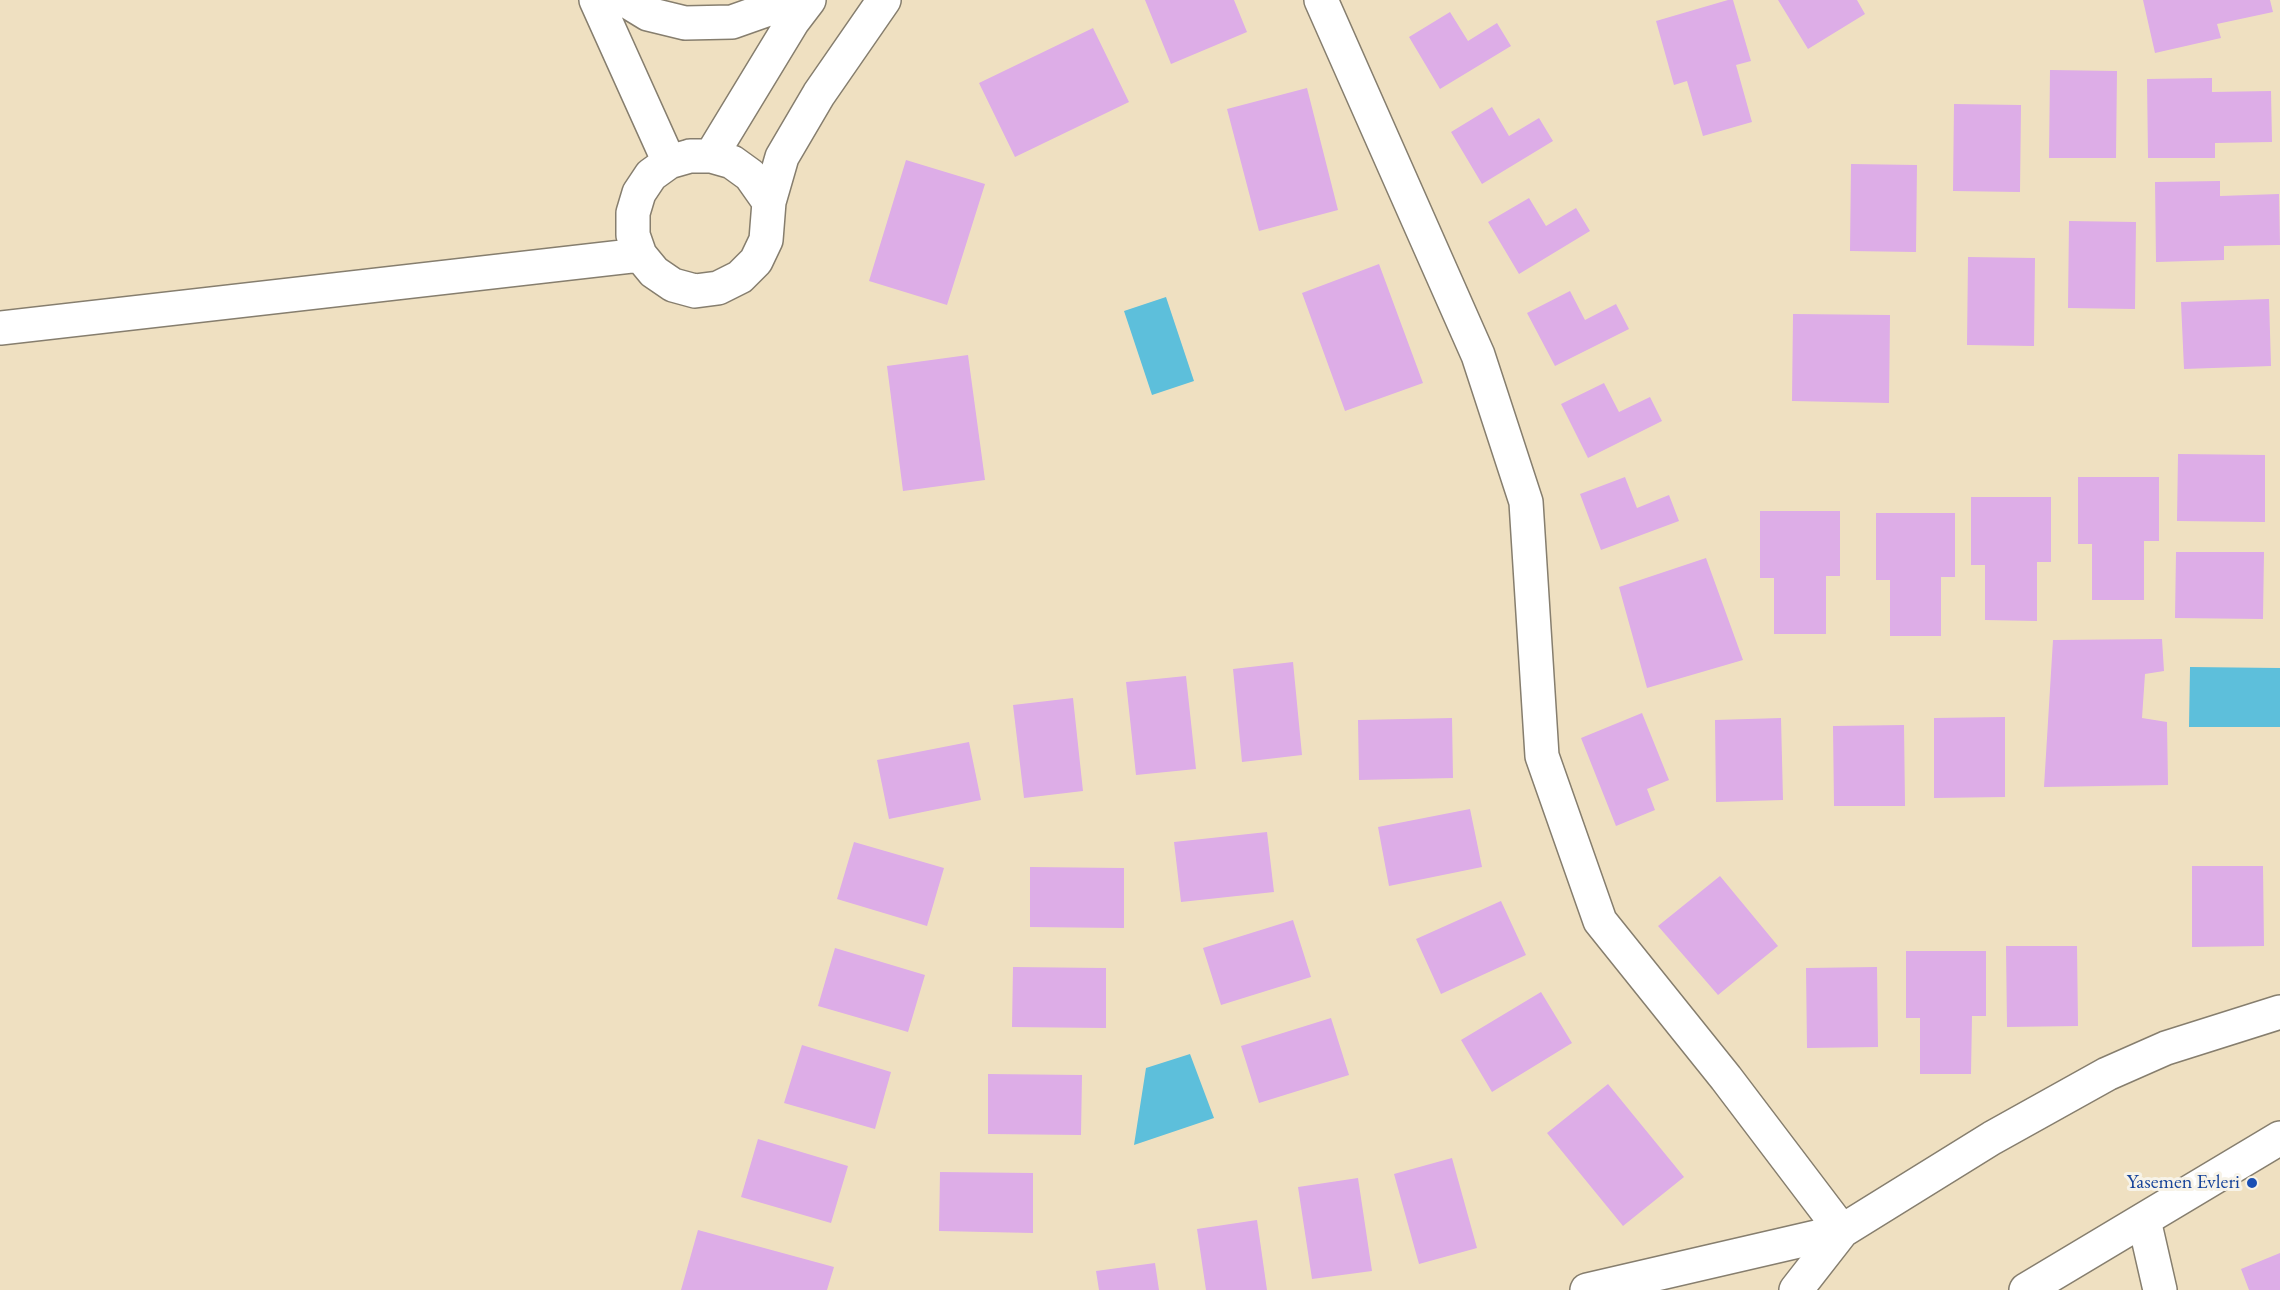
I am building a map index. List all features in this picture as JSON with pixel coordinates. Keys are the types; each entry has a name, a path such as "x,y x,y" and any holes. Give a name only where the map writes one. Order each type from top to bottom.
{"street":[{"path":"596,0 669,162"},
{"path":"625,0 648,14 685,23 732,22 766,10 784,0"},
{"path":"711,156 793,21 809,0"},
{"path":"769,202 750,175 732,162 711,156 690,156 669,162 651,175 639,193 633,213 633,235 640,255 654,272 673,285 695,291 718,288 740,278 756,261 766,240 769,202 782,157 819,94 884,0"},
{"path":"1321,0 1478,355 1526,502 1542,756 1600,921 1726,1078 1842,1231"},
{"path":"0,328 640,255"},
{"path":"1587,1290 1842,1231 1992,1138 2107,1074 2166,1048 2280,1012"},
{"path":"2026,1290 2280,1138"},
{"path":"2144,1220 2160,1290"},
{"path":"1796,1290 1842,1231"}],"water":[{"path":"1166,297 1194,381 1152,395 1124,311"},
{"path":"2190,667 2280,668 2280,727 2189,727"},
{"path":"1190,1054 1214,1118 1134,1145 1146,1068"}],"building":[{"path":"1145,0 1234,0 1247,32 1171,64"},
{"path":"1733,0 1751,61 1736,65 1752,122 1703,136 1687,81 1674,85 1656,21"},
{"path":"1778,0 1857,0 1865,14 1808,49"},
{"path":"2143,0 2270,0 2273,12 2217,24 2221,38 2155,53"},
{"path":"1450,12 1468,41 1497,23 1511,46 1440,89 1409,37"},
{"path":"1093,28 1129,102 1015,157 979,83"},
{"path":"2050,70 2117,71 2116,158 2049,158"},
{"path":"2212,78 2212,92 2271,91 2272,142 2215,143 2215,158 2148,158 2147,79"},
{"path":"1307,88 1338,210 1259,231 1227,109"},
{"path":"1954,104 2021,105 2020,192 1953,191"},
{"path":"1492,107 1509,136 1539,118 1553,141 1482,184 1451,132"},
{"path":"906,160 985,184 947,305 869,281"},
{"path":"1851,164 1917,165 1916,252 1850,251"},
{"path":"2220,181 2220,196 2279,194 2280,245 2224,246 2224,260 2156,262 2155,182"},
{"path":"1529,198 1546,226 1576,208 1590,231 1519,274 1488,222"},
{"path":"2069,221 2136,222 2135,309 2068,308"},
{"path":"1968,257 2035,258 2034,346 1967,345"},
{"path":"1379,264 1423,383 1345,411 1302,293"},
{"path":"1570,291 1585,320 1616,304 1629,329 1555,366 1527,313"},
{"path":"2269,299 2271,366 2184,369 2181,302"},
{"path":"1793,314 1890,315 1889,403 1792,401"},
{"path":"968,355 985,480 903,491 887,366"},
{"path":"1604,383 1619,412 1650,397 1662,421 1588,458 1561,404"},
{"path":"2178,454 2265,455 2265,522 2177,521"},
{"path":"1625,477 1637,508 1669,495 1679,521 1601,550 1580,494"},
{"path":"2078,477 2159,477 2159,541 2144,541 2144,600 2092,600 2092,544 2078,544"},
{"path":"1971,497 2051,497 2051,562 2037,562 2037,621 1985,620 1985,565 1971,565"},
{"path":"1760,511 1840,511 1840,576 1826,576 1826,634 1774,634 1774,578 1760,578"},
{"path":"1876,513 1955,513 1955,577 1941,577 1941,636 1890,636 1890,580 1876,580"},
{"path":"2176,552 2264,552 2263,619 2175,618"},
{"path":"1706,558 1743,660 1647,688 1619,587"},
{"path":"2162,639 2164,671 2145,674 2142,718 2167,722 2168,785 2044,787 2053,640"},
{"path":"1293,662 1302,755 1242,762 1233,669"},
{"path":"1186,676 1196,769 1136,775 1126,682"},
{"path":"1073,698 1083,791 1024,798 1013,705"},
{"path":"1642,713 1669,780 1647,789 1655,810 1616,826 1581,738"},
{"path":"2005,717 2005,797 1934,798 1934,718"},
{"path":"1452,718 1453,778 1359,780 1358,720"},
{"path":"1781,718 1783,800 1716,802 1715,720"},
{"path":"1904,725 1905,806 1834,806 1833,726"},
{"path":"969,742 981,800 889,819 877,760"},
{"path":"1470,809 1482,867 1389,886 1378,827"},
{"path":"1267,832 1274,892 1181,902 1174,842"},
{"path":"854,842 944,868 927,926 837,899"},
{"path":"2192,866 2263,866 2264,946 2192,947"},
{"path":"1030,867 1124,868 1124,928 1030,927"},
{"path":"1720,876 1778,946 1718,995 1658,926"},
{"path":"1501,901 1526,955 1441,994 1416,939"},
{"path":"1293,920 1311,977 1221,1005 1203,948"},
{"path":"2006,946 2077,946 2078,1026 2007,1027"},
{"path":"835,948 925,975 908,1032 818,1006"},
{"path":"1906,951 1986,951 1986,1016 1972,1016 1971,1074 1920,1074 1920,1018 1906,1018"},
{"path":"1013,967 1106,968 1106,1028 1012,1027"},
{"path":"1877,967 1878,1047 1807,1048 1806,968"},
{"path":"1541,992 1572,1043 1492,1092 1461,1040"},
{"path":"1331,1018 1349,1075 1259,1103 1241,1046"},
{"path":"802,1045 891,1072 875,1129 784,1103"},
{"path":"988,1074 1082,1075 1081,1135 988,1134"},
{"path":"1608,1084 1684,1177 1623,1226 1547,1133"},
{"path":"758,1139 848,1166 831,1223 741,1197"},
{"path":"1452,1158 1477,1248 1419,1264 1394,1174"},
{"path":"940,1172 1033,1173 1033,1233 939,1231"},
{"path":"1358,1178 1372,1271 1312,1279 1298,1187"},
{"path":"1257,1220 1267,1290 1206,1290 1197,1229"},
{"path":"698,1230 834,1267 827,1290 681,1290"},
{"path":"2280,1253 2280,1290 2249,1290 2241,1269"},
{"path":"1155,1263 1159,1290 1099,1290 1096,1271"}],"place":[{"name":"Yasemen Evleri","path":"2252,1183"}]}
